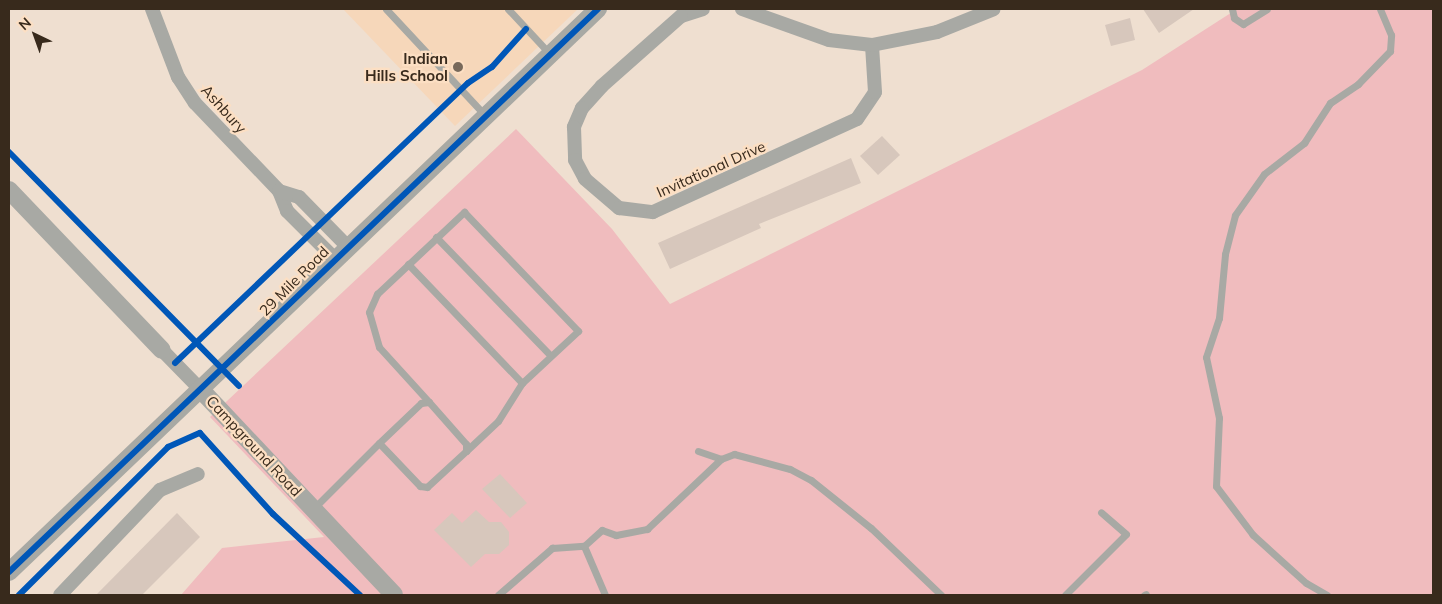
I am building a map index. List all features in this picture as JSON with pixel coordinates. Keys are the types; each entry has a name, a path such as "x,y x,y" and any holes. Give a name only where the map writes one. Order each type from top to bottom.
{"street":[{"name":"Ashbury","path":"152,9 186,90 279,191"},
{"name":"29 Mile Road","path":"9,572 202,391 346,245 598,9"},
{"name":"Invitational Drive","path":"703,9 681,16 664,29 582,108 574,128 575,160 595,191 619,208 653,212 857,119 875,92 872,44"},
{"path":"742,9 829,40 872,44 938,32 994,9"},
{"name":"Campground Road","path":"9,190 394,595"},
{"path":"279,191 299,198 346,245"},
{"path":"279,191 288,211 334,258"},
{"path":"60,595 160,490 198,474"}],"lane":[{"path":"386,9 485,115"},
{"path":"508,9 550,54"},
{"path":"1232,9 1234,18 1243,24 1267,9"},
{"path":"1328,595 1306,583 1253,534 1216,486 1218,418 1206,357 1219,318 1230,224 1264,174 1304,144 1330,103 1358,84 1390,52 1391,35 1380,9"},
{"path":"379,443 420,486 427,486 466,451 498,421 522,383 578,331 464,212 376,294 368,312 370,329 378,347 466,444 466,451"},
{"path":"436,237 551,356"},
{"path":"408,264 522,383"},
{"path":"313,509 421,403 429,402"},
{"path":"698,451 721,459"},
{"path":"498,595 552,548 584,546 602,530 616,535 652,526 721,459 734,454 800,473 871,528 941,595"},
{"path":"1065,595 1126,534 1101,512"},
{"path":"584,546 605,595"}],"shaded area":[{"name":"Indian Hills School","path":"343,9 578,9 455,126"},
{"path":"1237,9 1433,9 1433,595 181,595 222,548 324,537 210,417 516,129 612,229 670,304 1142,70"}],"building":[{"path":"1143,9 1194,9 1159,33"},
{"path":"1130,18 1135,40 1111,46 1105,25"},
{"path":"882,136 900,155 878,175 860,156"},
{"path":"851,158 861,183 759,224 761,228 670,269 658,243"},
{"path":"500,474 527,503 510,518 482,489"},
{"path":"476,510 489,522 501,522 509,532 509,545 499,554 485,554 471,567 434,530 452,513 462,523"},
{"path":"177,513 200,537 142,595 96,595"}],"cycle path":[{"path":"9,572 598,9"},
{"path":"175,363 468,83 492,67 526,29"},
{"path":"9,152 239,386"},
{"path":"19,595 168,447 200,433 273,514 360,595"}],"place":[{"name":"Indian Hills School","path":"458,67"}]}
